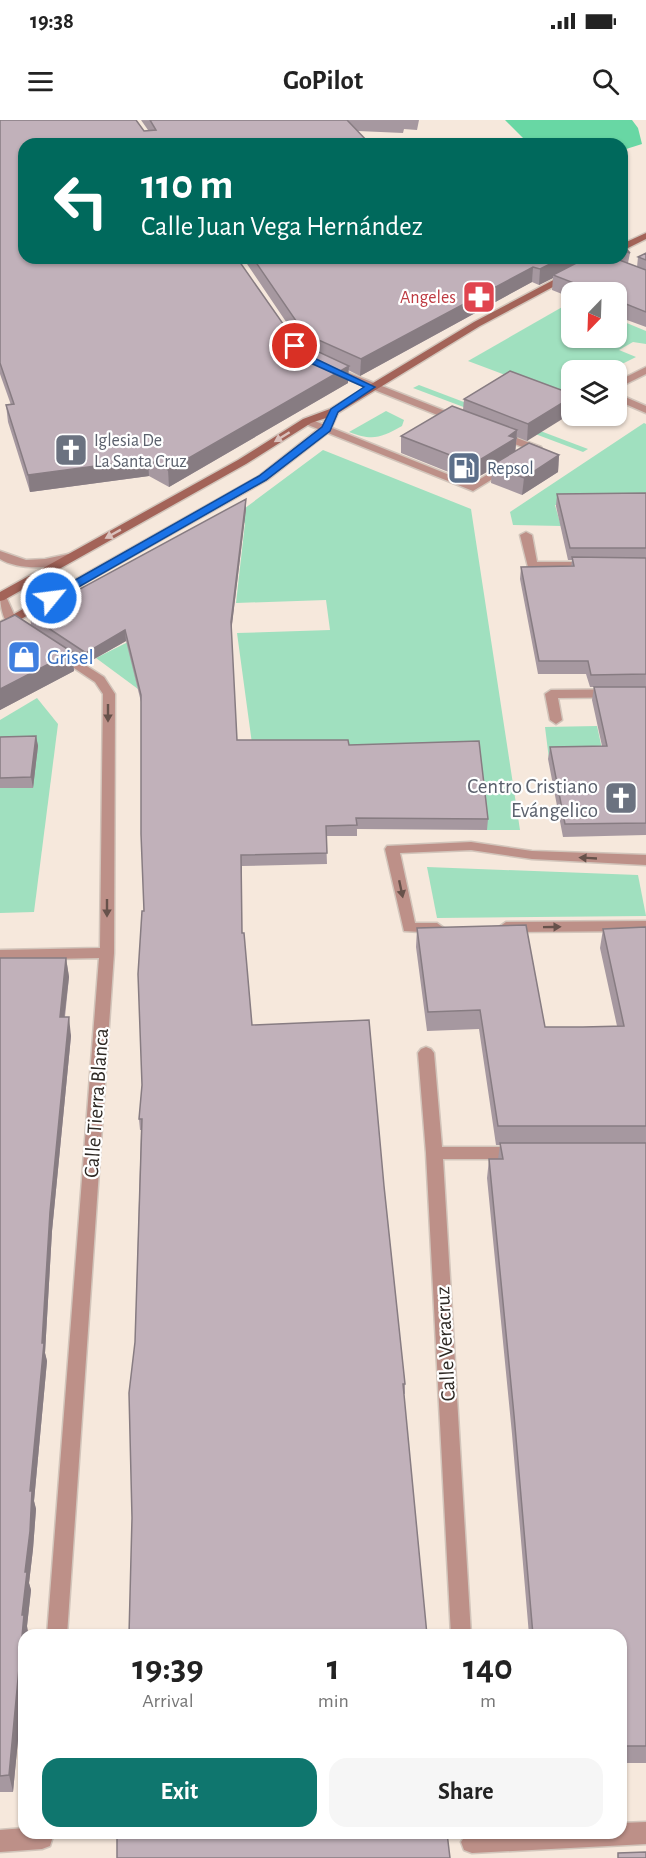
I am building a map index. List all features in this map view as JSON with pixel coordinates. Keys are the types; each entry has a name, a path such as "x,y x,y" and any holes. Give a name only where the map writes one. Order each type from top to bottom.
{"street":[{"path":"628,245 646,236"},
{"path":"334,411 326,429 285,462 249,486 5,624 0,596 242,462 307,421 334,411 477,324 595,264"},
{"path":"307,421 472,488 537,449 370,387 319,364"},
{"path":"627,380 646,370"},
{"path":"627,401 646,410"},
{"path":"526,535 532,565 600,565"},
{"path":"0,554 8,560 28,564 50,563 73,556"},
{"name":"Calle Tierra Blanca","path":"5,624 100,680 109,693 107,953 57,1629"},
{"path":"556,720 551,694 646,693"},
{"path":"456,928 409,928 392,849 471,846 532,855 646,860"},
{"path":"492,927 646,926"},
{"path":"0,955 107,953"},
{"name":"Calle Veracruz","path":"426,1053 434,1153 461,1629"},
{"path":"434,1153 540,1153"},
{"path":"627,1834 646,1833"},
{"path":"0,1842 22,1839"},
{"path":"472,1844 551,1839"}],"green space":[{"path":"505,120 632,120 638,128 642,144 628,148 628,138 523,138"},
{"path":"561,308 561,348 622,348 619,350 636,357 627,362 561,360 561,396 468,361"},
{"path":"627,323 646,331 646,344 633,342 627,345"},
{"path":"419,385 588,449 583,452 413,388"},
{"path":"386,411 404,420 402,426 376,437 364,437 349,432"},
{"path":"644,423 646,424 646,506 555,505 561,526 513,525 510,512"},
{"path":"323,450 471,509 520,830 487,830 478,751 253,751 237,633 330,630 326,600 236,603 245,523 233,517"},
{"path":"128,642 138,689 96,658"},
{"path":"37,698 58,724 34,912 0,913 0,720"},
{"path":"597,726 604,758 549,759 545,727"},
{"path":"427,867 638,875 646,916 437,918"}],"building":[{"path":"0,120 136,120 144,131 156,130 150,120 347,120 364,138 18,138 18,264 241,264 295,341 349,366 168,470 148,459 28,475 6,405 14,404 0,363"},
{"path":"646,253 646,260 638,257"},
{"path":"628,263 646,270 646,312 627,304 627,282 571,282 553,275 574,264"},
{"path":"257,264 550,264 540,269 533,267 361,359 305,334"},
{"path":"510,371 561,390 561,404 528,424 464,399"},
{"path":"452,406 517,430 509,436 516,438 473,464 401,436"},
{"path":"529,443 559,455 524,478 492,465"},
{"path":"646,493 646,548 570,548 557,494"},
{"path":"246,499 231,622 237,740 348,740 349,745 479,741 488,819 356,818 357,825 326,826 327,853 241,855 242,933 244,933 252,1025 369,1020 426,1629 129,1629 132,1518 129,1393 135,1342 142,1119 139,1119 142,1085 138,974 142,911 144,911 141,834 141,695 125,630 86,653 30,616"},
{"path":"572,557 646,558 646,674 591,675 588,661 539,661 521,567 574,566"},
{"path":"15,615 72,652 0,689 0,622"},
{"path":"594,687 646,687 646,823 565,824 550,747 607,746"},
{"path":"36,736 31,777 0,778 0,737"},
{"path":"526,925 545,1027 624,1026 603,929 646,927 646,1126 498,1126 480,1010 428,1012 417,928"},
{"path":"0,958 66,958 60,1017 69,1017 50,1212 42,1343 44,1343 30,1491 32,1491 30,1531 22,1615 24,1615 23,1629 18,1629 18,1679 9,1775 0,1776"},
{"path":"500,1143 646,1143 646,1746 627,1746 627,1629 532,1629 489,1159 503,1159"},
{"path":"117,1839 448,1839 450,1858 117,1858"},
{"path":"646,1852 646,1858 618,1858 618,1853"}],"place":[{"name":"Angeles","path":"479,297"},
{"name":"Iglesia De La Santa Cruz","path":"71,450"},
{"name":"Repsol","path":"464,468"},
{"name":"Grisel","path":"24,657"},
{"name":"Centro Cristiano Evángelico","path":"621,798"}],"route":[{"path":"51,598 263,478 326,429 334,411 370,387 309,359 300,354 295,346"}]}
